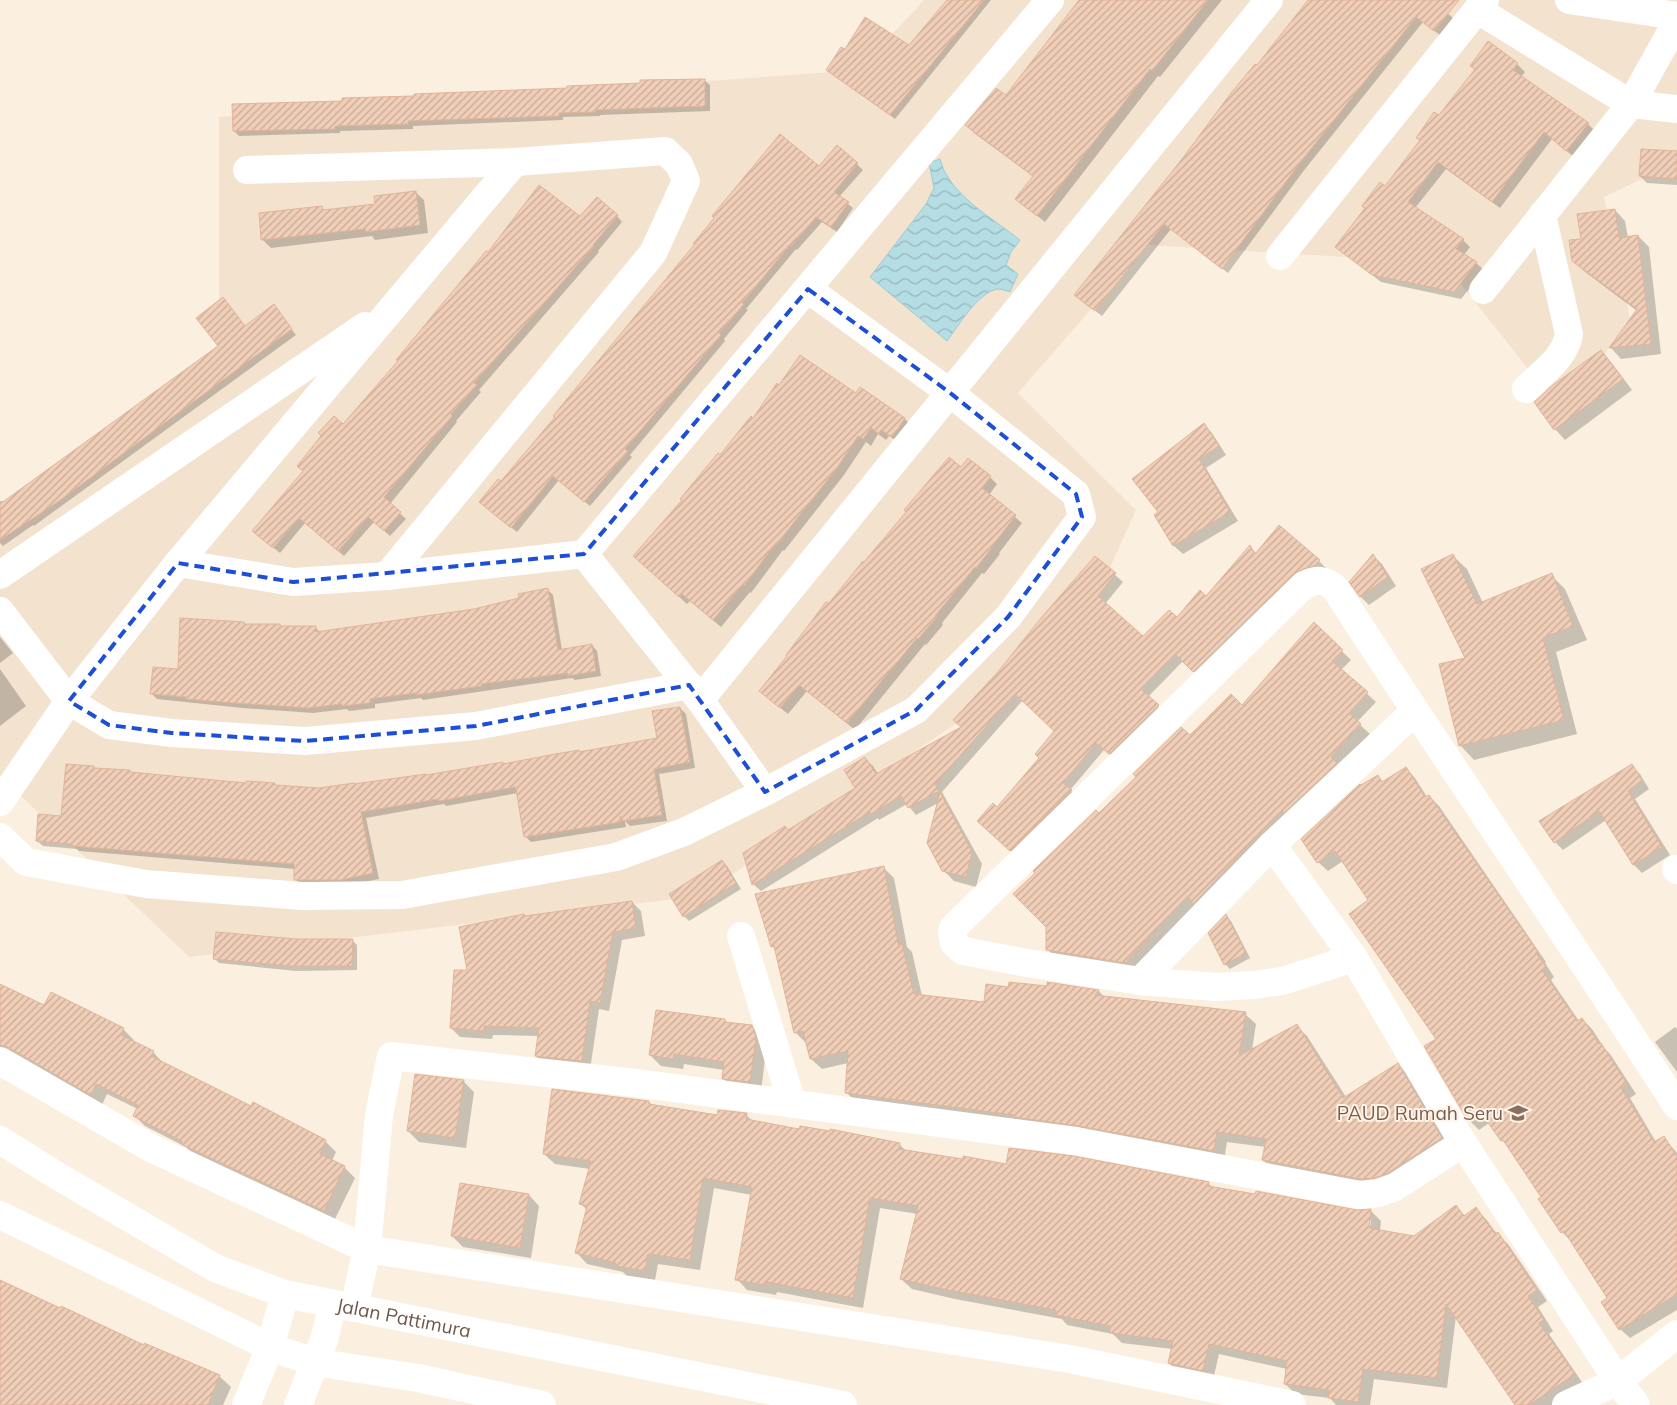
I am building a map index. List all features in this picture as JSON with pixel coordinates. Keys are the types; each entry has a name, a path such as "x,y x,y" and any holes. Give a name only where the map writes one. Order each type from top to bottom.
{"street":[{"path":"178,563 293,582 387,576 584,554 1050,0"},
{"path":"0,612 69,701 109,725 172,733 305,741 476,726 695,692 949,392 1269,0"},
{"path":"1569,0 1677,16"},
{"path":"1280,256 1481,5 1631,104 1677,109"},
{"path":"1483,290 1631,104 1677,21"},
{"path":"246,170 515,162 665,151 679,164 686,181 653,253 387,576"},
{"path":"0,802 69,701 178,563 515,162"},
{"path":"1526,389 1562,354 1569,334 1542,215"},
{"path":"0,837 26,862 146,884 302,896 402,895 616,857 684,832 765,792 916,710 1008,617 1082,517 1076,494 949,392 808,289"},
{"path":"0,575 393,307"},
{"path":"584,554 695,692 765,792"},
{"path":"1354,958 1282,981 1215,987 1140,981 1027,963 963,950 954,943 952,933 954,928 1304,585 1318,580 1327,581 1335,588 1414,711 1597,980 1677,1106"},
{"path":"1140,981 1272,846 1414,711"},
{"path":"1272,846 1354,958 1464,1144 1618,1381 1636,1405"},
{"path":"741,936 792,1103"},
{"path":"298,1405 314,1362 324,1340 344,1306 367,1249 378,1123 391,1056 628,1082 1076,1141 1360,1195 1378,1193 1395,1187 1464,1144"},
{"path":"0,1061 151,1148 367,1249 1079,1360 1292,1405"},
{"name":"Jalan Pattimura","path":"0,1140 56,1176 215,1268 285,1294 842,1405"},
{"path":"0,1215 270,1347 314,1362 418,1378 542,1405"},
{"path":"246,1405 270,1347 285,1294"},
{"path":"1566,1405 1618,1381 1677,1334"}],"highlighted area":[{"path":"808,289 949,392 1076,494 1082,517 1008,617 916,710 765,792 689,685 476,726 305,741 172,733 109,725 69,701 178,563 293,582 584,554"}],"shaded area":[{"path":"924,0 1677,0 1677,162 1604,197 1630,318 1563,413 1444,263 1147,245 1018,393 1136,510 1076,643 700,896 189,957 0,776 0,512 219,357 219,117 859,70"}],"water":[{"path":"940,159 945,172 961,193 1020,240 1011,252 1006,265 1018,274 1010,292 998,289 983,296 947,341 870,277 926,204 934,188 929,163"}],"building":[{"path":"947,0 984,0 890,115 826,70 841,47 845,49 865,17 909,45"},
{"path":"1079,0 1208,0 1152,71 1150,69 1037,216 1015,199 1033,176 965,125 996,88 1006,95"},
{"path":"1308,0 1459,0 1434,31 1416,17 1299,164 1222,269 1164,224 1095,311 1074,295 1182,159 1231,93 1255,64 1257,65"},
{"path":"1488,41 1518,63 1513,70 1589,123 1566,151 1544,132 1492,202 1438,162 1408,202 1464,239 1456,249 1477,262 1454,292 1372,275 1335,247 1365,208 1362,206 1380,182 1385,186 1420,140 1416,138 1434,112 1439,115 1475,69 1470,66"},
{"path":"705,79 705,106 595,110 596,112 559,113 559,116 408,121 408,124 335,126 335,129 233,131 232,104 342,101 342,98 567,88 567,86 640,83 640,80"},
{"path":"780,134 819,166 837,145 858,163 834,192 849,202 831,227 816,217 790,245 719,333 721,335 625,449 628,451 584,502 553,476 511,528 479,502 498,479 501,481 555,417 553,416 694,245 714,218 712,216"},
{"path":"1641,149 1677,151 1677,179 1639,176"},
{"path":"539,185 580,216 597,197 618,215 594,246 474,383 477,385 384,497 401,512 384,531 368,517 338,551 299,518 273,548 252,531 303,471 297,466 321,436 318,433 334,416 343,424 398,361 396,360 486,251 488,252"},
{"path":"416,191 420,225 366,232 365,229 261,240 259,213 322,206 323,210 375,204 374,196"},
{"path":"1615,209 1619,238 1638,235 1651,344 1609,348 1637,309 1572,261 1569,240 1581,239 1577,214"},
{"path":"223,297 245,326 274,304 292,329 59,501 0,540 0,504 218,346 196,318"},
{"path":"1601,350 1623,379 1554,430 1534,402 1553,385"},
{"path":"800,355 856,393 860,387 905,418 892,437 881,430 879,434 871,428 863,439 858,436 837,468 775,544 744,586 742,585 713,620 682,594 679,597 633,556 682,500 680,499 718,453 720,455 751,416 753,418 777,383 779,385"},
{"path":"1204,423 1219,446 1199,459 1230,512 1173,546 1154,515 1158,512 1132,479"},
{"path":"949,457 961,467 968,458 991,476 982,488 1016,515 976,568 935,616 937,617 917,638 847,723 799,685 780,708 759,691 826,602 829,603 864,562 906,512 904,510"},
{"path":"1279,525 1320,560 1314,566 1293,574 1193,672 1175,654 1141,689 1159,705 1109,754 1096,743 1063,783 1072,790 1010,851 977,821 993,803 997,807 1039,758 1035,754 1054,731 1015,694 935,784 939,791 908,808 901,796 871,814 870,812 752,885 743,853 785,826 788,830 855,788 844,770 865,757 876,774 961,727 953,720 997,673 1041,618 1095,556 1116,573 1098,596 1143,636 1169,610 1177,617 1200,590 1206,596 1250,545 1255,554"},
{"path":"1373,554 1388,577 1360,597 1349,582"},
{"path":"1453,554 1477,604 1552,573 1573,626 1543,638 1564,720 1459,746 1439,664 1465,658 1421,569"},
{"path":"548,588 558,650 592,644 596,671 568,676 568,673 481,684 482,686 416,695 416,693 370,699 370,703 308,708 186,699 186,697 150,694 153,667 178,669 180,618 244,622 244,624 316,626 316,632 474,609 519,598 518,594"},
{"path":"1314,622 1343,650 1332,661 1368,692 1349,713 1361,724 1331,757 1337,763 1284,813 1282,810 1193,904 1188,896 1125,963 1046,950 1046,927 1013,894 1035,873 1033,871 1096,810 1099,813 1136,777 1133,774 1181,727 1190,735 1231,694 1242,705"},
{"path":"680,707 690,762 654,769 662,815 623,821 620,816 621,822 524,837 515,787 439,801 438,799 361,812 373,873 341,880 294,880 294,864 72,846 72,844 36,841 38,814 61,816 66,764 130,770 130,772 319,788 426,775 503,762 503,764 657,738 652,711"},
{"path":"1632,764 1642,780 1628,791 1662,847 1633,865 1599,811 1554,843 1539,821"},
{"path":"1406,767 1425,797 1429,795 1538,952 1536,953 1546,967 1542,970 1577,1021 1582,1018 1599,1044 1601,1043 1627,1084 1621,1088 1654,1142 1664,1136 1677,1157 1677,1294 1619,1330 1601,1302 1607,1298 1564,1231 1561,1233 1538,1199 1541,1197 1503,1140 1501,1141 1481,1113 1468,1121 1424,1046 1436,1039 1349,914 1368,900 1335,851 1317,863 1301,839 1360,784 1378,775 1382,782"},
{"path":"940,792 972,852 966,877 942,871 927,843"},
{"path":"722,860 736,883 683,917 669,894"},
{"path":"884,866 899,948 901,940 914,994 984,1002 986,984 1008,987 1009,982 1047,986 1047,982 1099,990 1095,995 1246,1012 1239,1056 1297,1024 1343,1098 1398,1063 1442,1138 1386,1174 1374,1178 1361,1179 1262,1160 1266,1139 1217,1132 1214,1151 1079,1126 1014,1117 1014,1115 845,1093 848,1051 810,1059 803,1031 794,1033 774,946 771,947 755,894"},
{"path":"632,901 636,928 613,932 600,1003 590,1001 582,1061 535,1056 539,1028 484,1026 484,1031 450,1028 454,970 467,970 459,927 524,914 525,916"},
{"path":"1226,914 1246,953 1224,965 1208,933"},
{"path":"216,932 296,939 353,939 352,966 290,966 213,959"},
{"path":"0,984 44,1005 51,992 124,1028 121,1035 154,1051 151,1056 251,1106 253,1102 326,1140 320,1154 345,1166 324,1211 181,1144 182,1141 133,1116 138,1105 96,1084 92,1093 87,1093 8,1047 0,1045"},
{"path":"656,1010 725,1019 725,1022 752,1025 756,1038 750,1082 722,1079 724,1062 674,1054 673,1059 649,1055"},
{"path":"415,1074 464,1080 455,1138 407,1131"},
{"path":"552,1089 649,1101 649,1104 717,1115 718,1110 747,1113 746,1119 799,1129 800,1126 830,1131 830,1129 900,1143 899,1149 963,1159 963,1156 1006,1164 1009,1148 1074,1156 1209,1182 1208,1186 1255,1194 1256,1191 1357,1210 1371,1209 1369,1228 1414,1236 1456,1205 1464,1216 1476,1207 1495,1234 1498,1232 1537,1290 1528,1296 1544,1320 1539,1323 1575,1374 1529,1405 1515,1405 1446,1304 1437,1378 1363,1369 1358,1402 1328,1398 1329,1390 1284,1384 1287,1361 1209,1344 1203,1371 1168,1363 1173,1341 1110,1333 1110,1326 1055,1315 1056,1310 900,1279 918,1206 870,1198 853,1298 767,1282 766,1285 735,1280 752,1187 703,1178 690,1260 648,1254 645,1271 615,1266 616,1263 575,1253 587,1206 579,1204 591,1161 543,1154"},
{"path":"460,1183 529,1194 520,1248 451,1236"},
{"path":"0,1280 144,1345 144,1343 220,1375 208,1405 0,1405"}],"place":[{"name":"PAUD Rumah Seru","path":"1518,1113"}]}
